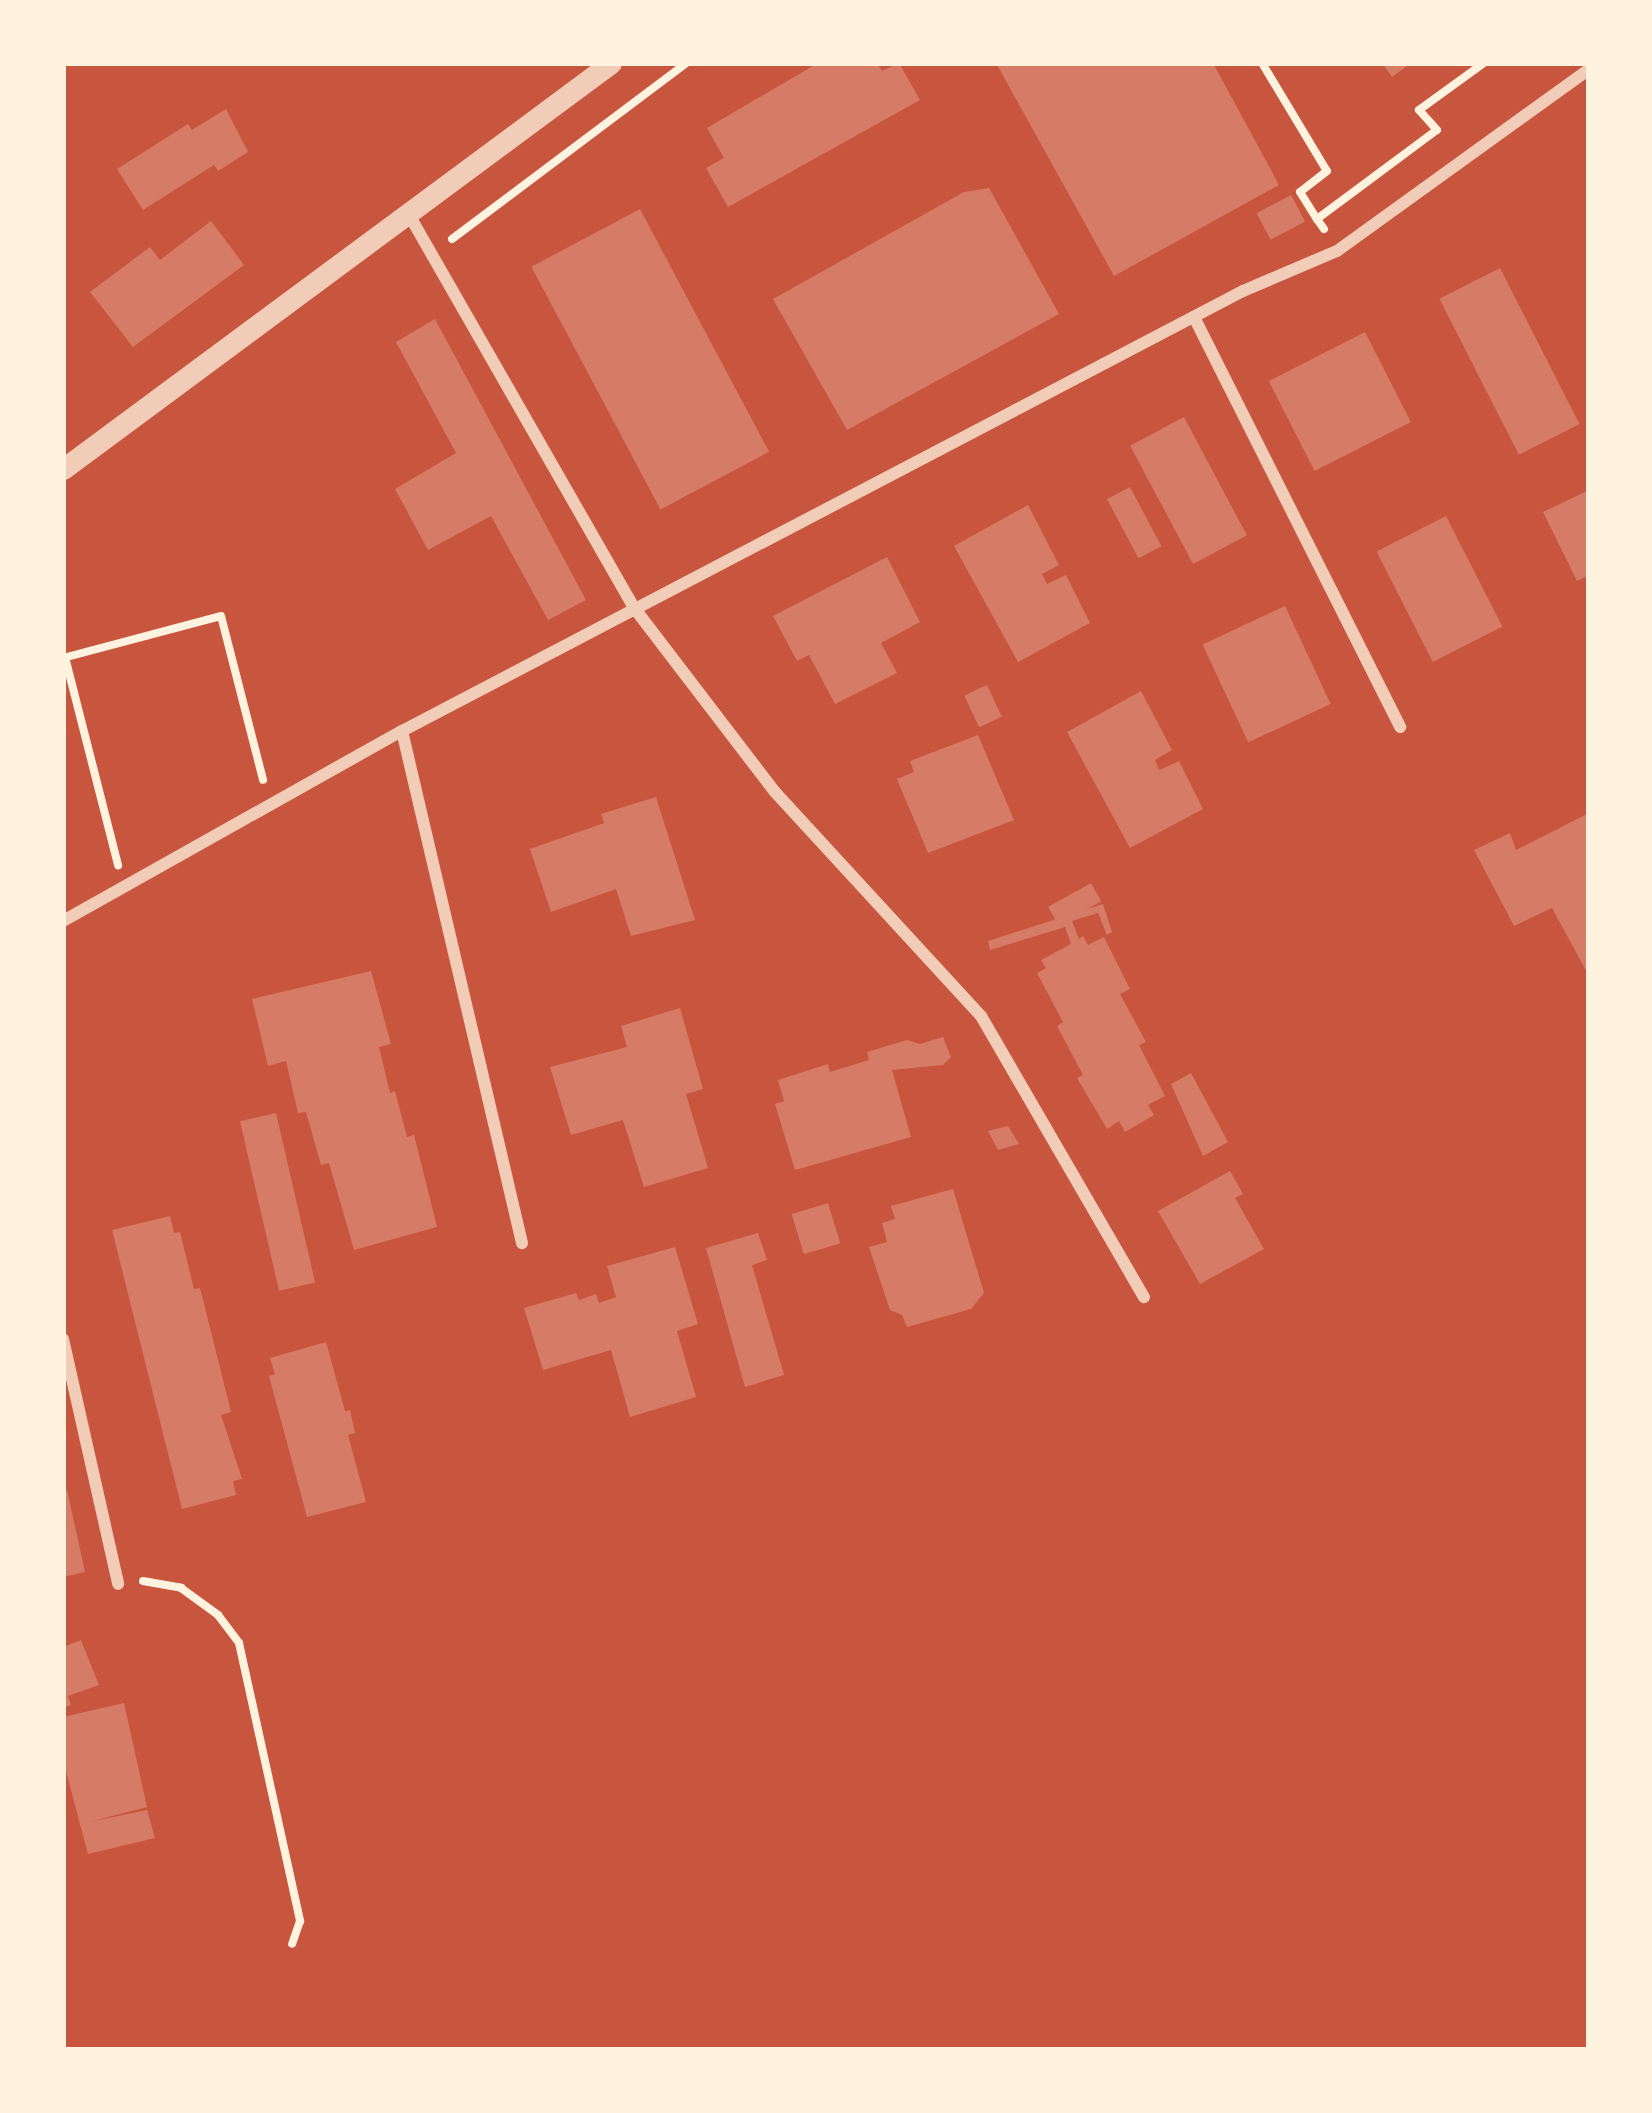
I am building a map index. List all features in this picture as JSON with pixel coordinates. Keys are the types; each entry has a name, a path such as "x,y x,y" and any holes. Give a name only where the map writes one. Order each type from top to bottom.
{"street":[{"path":"63,469 611,63"},
{"path":"63,921 402,731 1194,317 1337,251 1589,69"},
{"path":"407,212 635,609 775,792 981,1016 1144,1297"},
{"path":"1194,317 1400,727"},
{"path":"402,731 522,1243"},
{"path":"63,1340 118,1584"}],"path":[{"path":"432,254 686,63"},
{"path":"1262,63 1327,171 1300,192 1337,251"},
{"path":"1317,219 1437,130 1419,110 1484,63"},
{"path":"124,886 64,658 221,616 269,805"},
{"path":"118,1584 158,1580 182,1588 218,1615 239,1643 300,1921 292,1944"}],"building":[{"path":"818,63 877,63 882,71 899,63 920,100 728,207 706,168 724,158 707,128"},
{"path":"996,63 1213,63 1279,185 1114,276"},
{"path":"1382,63 1411,63 1392,77"},
{"path":"226,109 248,152 218,171 214,165 143,210 117,169 188,124 192,130"},
{"path":"989,188 1059,314 847,430 773,299 964,192"},
{"path":"1291,195 1305,221 1271,240 1257,213"},
{"path":"640,209 769,452 661,510 531,267"},
{"path":"211,221 244,265 133,347 90,292 150,247 160,260"},
{"path":"1500,268 1579,424 1519,455 1439,299"},
{"path":"435,319 586,600 548,620 491,516 428,550 395,489 456,453 396,342"},
{"path":"1365,332 1411,422 1315,471 1269,381"},
{"path":"1184,417 1247,535 1193,564 1130,446"},
{"path":"1130,487 1161,546 1138,558 1107,499"},
{"path":"1589,490 1589,575 1577,581 1543,512"},
{"path":"1028,505 1059,565 1042,574 1047,584 1066,575 1090,623 1018,662 954,546"},
{"path":"1446,516 1502,626 1433,662 1377,551"},
{"path":"887,557 920,622 881,643 897,673 835,704 809,655 797,661 773,616"},
{"path":"1285,606 1331,704 1248,742 1203,644"},
{"path":"987,685 1002,717 979,727 964,696"},
{"path":"1141,691 1172,750 1155,760 1159,770 1179,761 1203,809 1130,848 1067,732"},
{"path":"978,735 1014,820 928,853 897,779 914,772 910,761"},
{"path":"656,797 695,920 631,936 616,889 551,912 530,849 604,823 601,814"},
{"path":"1589,813 1589,976 1552,908 1514,926 1474,850 1510,833 1516,850"},
{"path":"1091,883 1101,901 1058,925 1048,907"},
{"path":"1103,904 1112,932 1107,935 1098,913 1072,921 1079,939 1083,936 1088,945 1104,937 1130,989 1120,994 1146,1042 1139,1045 1165,1096 1148,1105 1154,1115 1125,1132 1119,1121 1107,1129 1077,1078 1083,1075 1057,1026 1063,1022 1037,973 1046,968 1041,960 1071,944 1065,927 990,950 988,941"},
{"path":"371,971 391,1044 379,1047 390,1093 395,1091 407,1137 414,1135 437,1227 354,1250 329,1163 321,1165 306,1112 298,1113 286,1061 268,1066 252,999"},
{"path":"680,1008 703,1089 686,1094 708,1168 644,1187 623,1120 571,1135 550,1067 627,1047 621,1026"},
{"path":"943,1037 951,1057 943,1065 892,1070 911,1137 795,1170 775,1104 784,1101 778,1080 828,1064 830,1072 869,1060 867,1052 907,1040 920,1044"},
{"path":"1191,1073 1228,1142 1203,1156 1171,1084"},
{"path":"276,1113 315,1283 279,1291 240,1121"},
{"path":"1008,1126 1019,1144 998,1150 988,1131"},
{"path":"1230,1171 1243,1194 1235,1198 1264,1249 1200,1284 1158,1211"},
{"path":"953,1189 984,1293 971,1309 907,1327 902,1315 890,1310 869,1247 887,1242 882,1223 895,1219 891,1206"},
{"path":"828,1203 840,1243 804,1254 792,1214"},
{"path":"170,1216 174,1233 180,1232 194,1289 200,1288 231,1412 221,1415 242,1479 233,1481 236,1495 182,1509 112,1230"},
{"path":"758,1233 767,1260 752,1265 784,1375 745,1387 706,1248"},
{"path":"675,1247 698,1324 677,1331 696,1397 630,1417 611,1350 543,1370 524,1308 576,1293 579,1300 596,1294 599,1303 616,1297 607,1266"},
{"path":"326,1342 345,1411 350,1410 355,1433 348,1435 366,1502 307,1517 269,1376 275,1374 270,1358"},
{"path":"67,1490 85,1572 63,1577 63,1491"},
{"path":"81,1640 99,1685 68,1696 71,1705 63,1708 63,1647"},
{"path":"124,1703 147,1807 89,1822 147,1810 155,1838 88,1854 63,1760 63,1717"}]}
